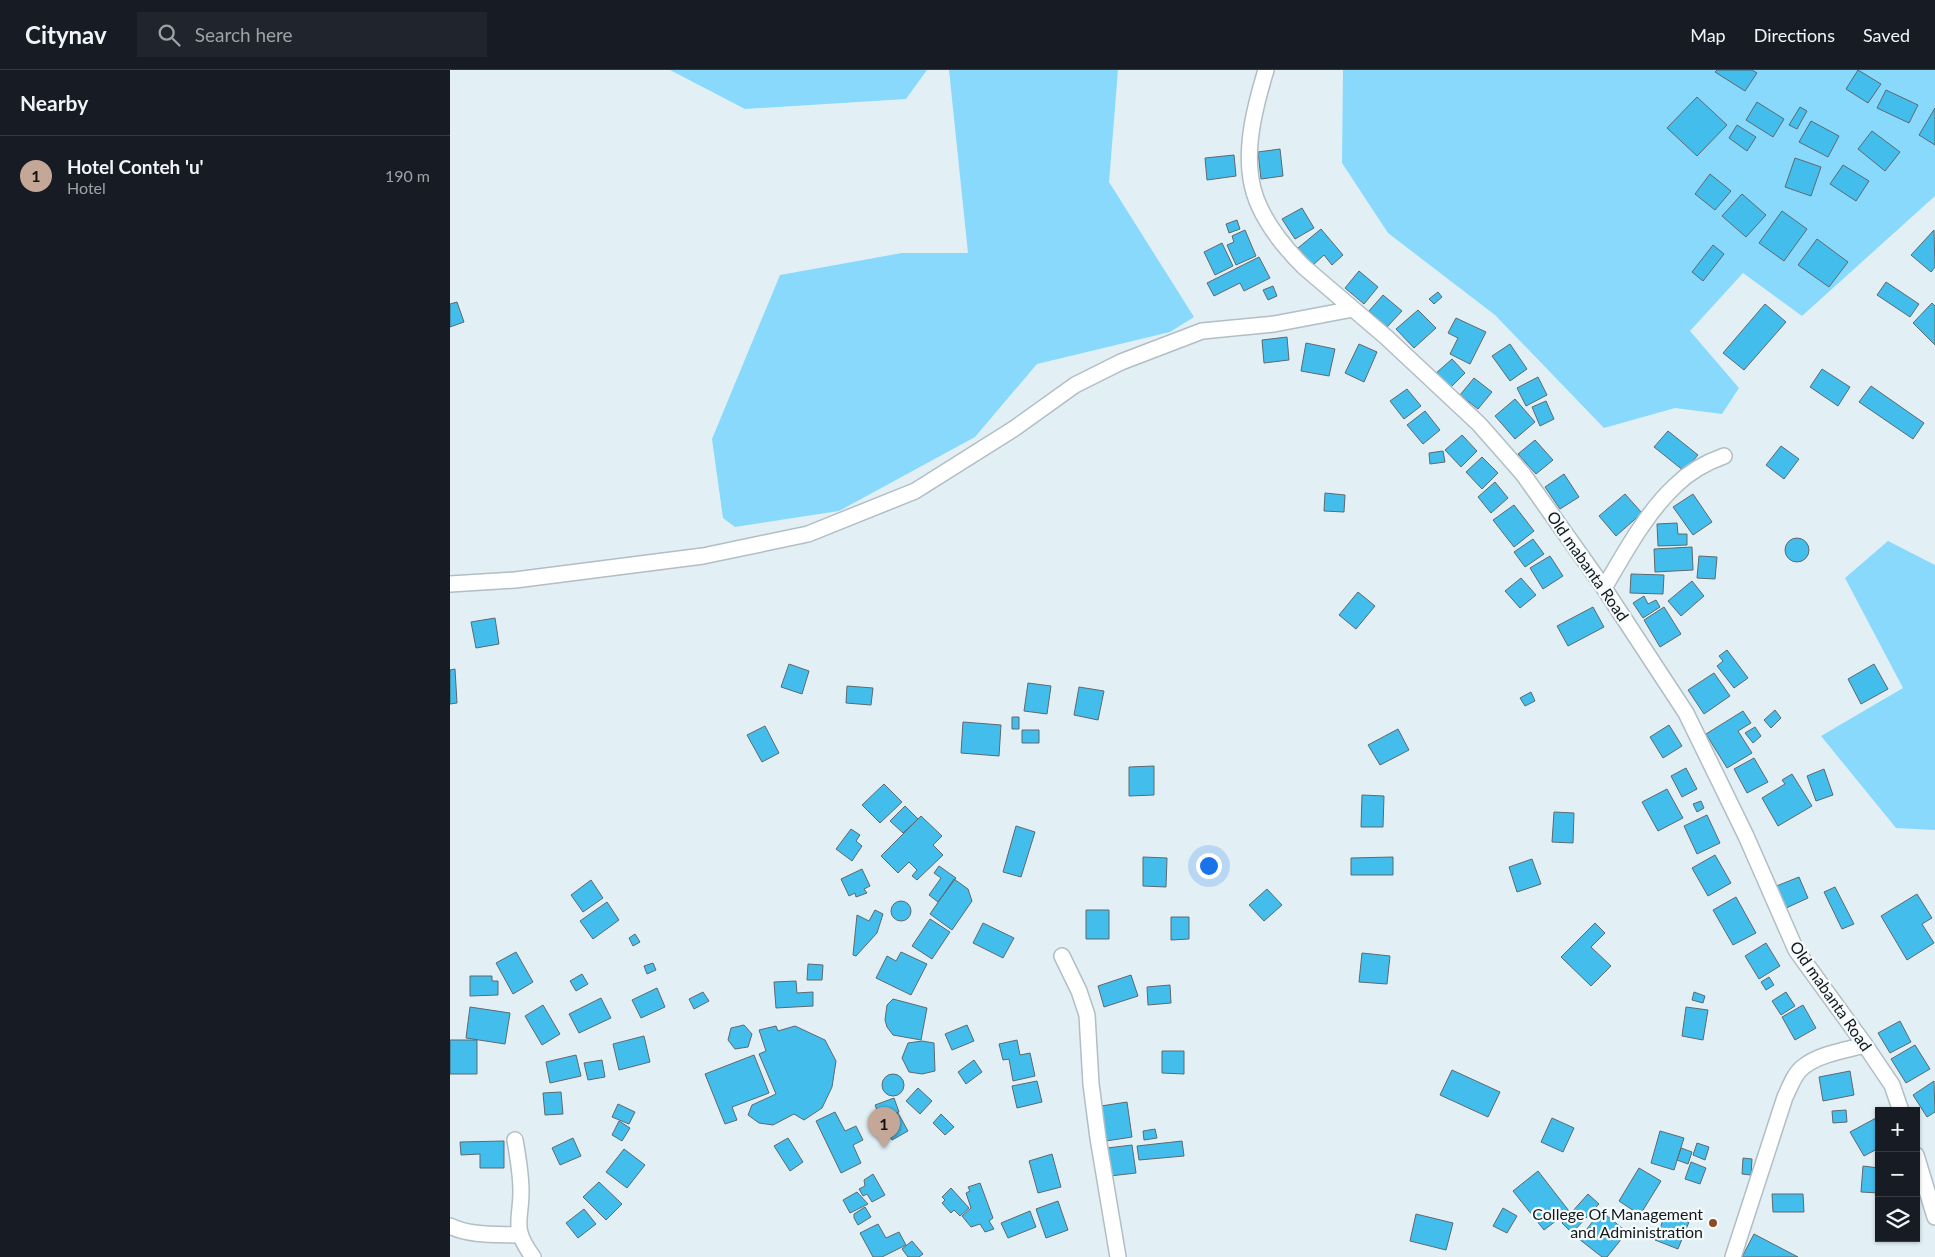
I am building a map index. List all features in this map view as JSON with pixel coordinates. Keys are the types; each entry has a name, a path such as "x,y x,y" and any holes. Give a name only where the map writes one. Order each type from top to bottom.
{"street":[{"name":"Old mabanta Road","path":"1266,70 1255,104 1250,158 1251,180 1257,200 1272,228 1287,250 1304,267 1431,378 1479,424 1523,474 1604,588 1686,713 1746,836 1796,950 1866,1045 1892,1085 1900,1107"},
{"path":"450,584 514,580 703,556 808,534 915,491 1015,428 1075,386 1121,362 1202,331 1274,324 1353,309"},
{"path":"1604,588 1658,504 1675,485 1703,466 1724,456"},
{"path":"1062,956 1079,991 1087,1015 1093,1102 1118,1257"},
{"path":"1733,1257 1785,1097 1793,1080 1803,1067 1820,1058 1866,1045"},
{"path":"515,1140 521,1192 518,1219 520,1235 533,1257"},
{"path":"1920,1168 1935,1217"},
{"path":"450,1226 456,1229 486,1234 520,1235"}],"shaded area":[{"path":"670,70 927,70 906,99 745,109"},
{"path":"949,70 1118,70 1109,182 1194,317 1170,332 1037,364 975,437 839,511 735,527 723,518 712,439 780,275 902,253 968,253"},
{"path":"1343,70 1935,70 1935,196 1802,316 1743,273 1690,331 1739,388 1722,414 1675,408 1604,428 1495,315 1388,233 1342,163"},
{"path":"1888,541 1935,565 1935,830 1896,828 1821,736 1903,688 1845,578"}],"building":[{"path":"1717,70 1752,70 1757,73 1745,91 1715,72"},
{"path":"1858,70 1881,84 1868,103 1846,89"},
{"path":"1886,90 1918,105 1909,123 1877,108"},
{"path":"1697,97 1727,125 1697,156 1667,128"},
{"path":"1757,102 1784,119 1773,137 1746,120"},
{"path":"1800,107 1807,111 1797,129 1789,125"},
{"path":"1935,108 1935,145 1919,135"},
{"path":"1811,121 1839,136 1828,157 1799,142"},
{"path":"1737,125 1756,137 1747,151 1729,138"},
{"path":"1872,131 1900,152 1885,171 1858,149"},
{"path":"1280,149 1283,176 1261,179 1258,152"},
{"path":"1234,155 1236,176 1207,180 1205,158"},
{"path":"1795,158 1821,167 1811,196 1785,187"},
{"path":"1843,165 1869,181 1856,201 1830,184"},
{"path":"1710,174 1731,191 1715,210 1695,194"},
{"path":"1742,194 1766,215 1746,237 1722,216"},
{"path":"1302,208 1314,228 1295,239 1282,219"},
{"path":"1782,211 1807,229 1784,261 1759,243"},
{"path":"1237,220 1240,229 1229,233 1226,224"},
{"path":"1321,229 1343,255 1332,265 1324,255 1313,265 1298,248"},
{"path":"1245,230 1256,256 1236,265 1227,245 1234,242 1232,236"},
{"path":"1934,230 1935,267 1931,272 1911,255"},
{"path":"1817,239 1848,262 1829,287 1798,265"},
{"path":"1222,243 1233,266 1215,275 1204,252"},
{"path":"1713,245 1724,254 1703,281 1692,272"},
{"path":"1259,257 1270,278 1244,291 1240,283 1214,296 1207,283"},
{"path":"1359,271 1378,287 1364,304 1345,288"},
{"path":"1886,282 1919,304 1910,317 1877,295"},
{"path":"1273,286 1277,296 1268,300 1263,290"},
{"path":"1438,292 1442,297 1434,304 1429,299"},
{"path":"1383,295 1402,311 1387,327 1369,311"},
{"path":"457,302 464,322 450,327 450,304"},
{"path":"1932,303 1935,306 1935,345 1913,323"},
{"path":"1765,304 1786,322 1744,370 1723,353"},
{"path":"1418,310 1436,328 1414,348 1396,329"},
{"path":"1456,318 1486,332 1470,364 1450,354 1458,338 1448,333"},
{"path":"1287,337 1289,360 1264,363 1262,340"},
{"path":"1306,343 1335,349 1329,376 1301,371"},
{"path":"1359,344 1377,352 1364,382 1345,373"},
{"path":"1510,344 1527,369 1510,381 1492,356"},
{"path":"1452,359 1465,373 1449,389 1435,374"},
{"path":"1822,369 1850,387 1838,406 1810,387"},
{"path":"1538,377 1547,395 1526,406 1517,388"},
{"path":"1474,378 1492,392 1478,409 1460,395"},
{"path":"1871,386 1924,423 1913,439 1859,402"},
{"path":"1407,389 1421,406 1404,419 1390,401"},
{"path":"1515,399 1535,422 1515,439 1495,416"},
{"path":"1546,401 1554,419 1540,426 1532,407"},
{"path":"1425,411 1440,430 1423,444 1407,425"},
{"path":"1668,431 1698,455 1684,471 1654,447"},
{"path":"1462,435 1477,451 1461,467 1445,450"},
{"path":"1535,440 1553,460 1536,474 1518,454"},
{"path":"1781,446 1799,459 1784,479 1766,465"},
{"path":"1443,451 1445,462 1430,464 1429,453"},
{"path":"1482,457 1498,473 1482,489 1466,472"},
{"path":"1564,474 1579,497 1560,509 1545,487"},
{"path":"1495,482 1508,498 1491,513 1478,497"},
{"path":"1325,493 1345,495 1344,512 1324,511"},
{"path":"1625,494 1642,513 1616,536 1599,516"},
{"path":"1693,494 1712,522 1693,535 1673,507"},
{"path":"1514,505 1534,531 1514,547 1493,520"},
{"path":"1677,523 1678,534 1687,534 1687,545 1658,546 1657,524"},
{"path":"1797,538 1805,542 1809,550 1805,558 1797,562 1789,558 1785,550 1789,542"},
{"path":"1533,539 1544,554 1525,567 1514,552"},
{"path":"1692,547 1693,570 1655,572 1654,549"},
{"path":"1550,556 1563,576 1543,589 1530,568"},
{"path":"1699,556 1717,557 1715,579 1697,578"},
{"path":"1631,574 1664,575 1663,594 1630,593"},
{"path":"1521,578 1536,595 1520,608 1505,591"},
{"path":"1692,581 1704,596 1681,616 1668,601"},
{"path":"1358,592 1375,606 1356,629 1339,615"},
{"path":"1644,596 1648,604 1656,600 1660,607 1643,618 1633,603"},
{"path":"1593,607 1604,627 1568,646 1557,626"},
{"path":"1664,607 1681,634 1660,647 1644,620"},
{"path":"495,618 499,644 476,648 471,622"},
{"path":"1727,650 1748,678 1734,688 1717,666 1723,661 1719,656"},
{"path":"789,664 809,671 802,694 781,687"},
{"path":"1874,664 1888,689 1861,704 1848,679"},
{"path":"455,669 457,703 450,704 450,670"},
{"path":"1714,673 1730,696 1704,714 1688,690"},
{"path":"1028,683 1051,686 1047,714 1024,711"},
{"path":"847,686 873,688 871,705 846,703"},
{"path":"1079,687 1104,691 1098,720 1074,715"},
{"path":"1531,692 1535,701 1525,706 1520,698"},
{"path":"1775,710 1781,718 1771,728 1764,720"},
{"path":"1743,711 1751,723 1738,731 1752,753 1727,768 1706,734"},
{"path":"1012,717 1019,717 1019,729 1012,729"},
{"path":"963,722 1001,725 999,756 961,753"},
{"path":"1669,725 1682,746 1663,758 1650,737"},
{"path":"765,726 779,753 762,762 747,735"},
{"path":"1755,727 1761,736 1753,743 1745,733"},
{"path":"1398,729 1409,750 1380,765 1368,745"},
{"path":"1022,730 1039,730 1039,743 1022,743"},
{"path":"1754,758 1768,782 1747,793 1734,769"},
{"path":"1154,766 1154,795 1129,796 1129,767"},
{"path":"1686,768 1697,789 1682,797 1671,776"},
{"path":"1824,769 1833,795 1816,801 1807,776"},
{"path":"1792,774 1812,806 1778,826 1762,798 1785,784 1782,780"},
{"path":"884,784 902,802 880,823 862,805"},
{"path":"1667,789 1683,818 1658,831 1642,802"},
{"path":"1362,795 1384,796 1383,827 1361,827"},
{"path":"1701,801 1704,808 1697,812 1693,804"},
{"path":"905,806 918,819 903,833 890,821"},
{"path":"1554,812 1574,813 1573,843 1552,842"},
{"path":"1707,815 1720,843 1697,854 1684,826"},
{"path":"921,816 942,836 933,845 943,855 917,880 912,876 917,870 909,862 898,873 881,856"},
{"path":"1016,826 1035,832 1021,877 1003,872"},
{"path":"851,829 860,835 856,841 862,846 852,861 836,849"},
{"path":"1715,855 1731,883 1708,896 1692,868"},
{"path":"1143,857 1167,858 1166,887 1143,886"},
{"path":"1393,857 1393,875 1351,875 1351,858"},
{"path":"1532,859 1541,884 1517,892 1509,867"},
{"path":"939,866 956,878 938,902 929,895 941,878 934,873"},
{"path":"862,869 870,886 864,889 867,893 856,897 855,893 849,896 841,879"},
{"path":"1799,877 1808,898 1784,909 1774,887"},
{"path":"954,879 968,889 972,901 952,930 930,914"},
{"path":"591,880 603,898 583,912 571,895"},
{"path":"1835,887 1854,924 1842,929 1824,892"},
{"path":"1267,889 1282,905 1264,921 1249,905"},
{"path":"1917,894 1932,918 1922,924 1934,943 1907,960 1881,916"},
{"path":"1736,897 1756,933 1733,945 1713,910"},
{"path":"901,901 908,904 911,911 908,918 901,921 894,918 891,911 894,904"},
{"path":"607,902 619,920 593,939 580,921"},
{"path":"875,910 883,914 877,933 856,956 853,955 857,915 869,921"},
{"path":"1086,910 1109,910 1109,939 1086,939"},
{"path":"1171,917 1189,917 1189,939 1171,940"},
{"path":"930,919 950,932 932,959 912,946"},
{"path":"983,923 1014,938 1003,958 973,943"},
{"path":"1595,923 1605,933 1591,947 1611,966 1591,986 1561,957"},
{"path":"635,934 640,942 633,946 629,938"},
{"path":"1766,943 1780,966 1759,979 1745,956"},
{"path":"516,952 533,982 513,994 496,963"},
{"path":"901,952 927,964 911,995 876,978 887,956 896,961"},
{"path":"1362,953 1390,956 1387,984 1359,982"},
{"path":"653,963 656,970 647,974 644,966"},
{"path":"808,964 823,965 822,980 807,980"},
{"path":"582,974 588,984 576,991 570,981"},
{"path":"1131,975 1138,996 1104,1007 1098,986"},
{"path":"470,976 492,976 492,981 498,981 498,995 470,996"},
{"path":"1769,977 1774,985 1766,990 1761,982"},
{"path":"796,981 797,993 813,992 813,1006 776,1008 774,982"},
{"path":"1170,985 1171,1003 1148,1005 1147,987"},
{"path":"657,988 665,1007 641,1018 632,1000"},
{"path":"703,992 709,1001 694,1009 689,999"},
{"path":"1694,992 1705,996 1703,1003 1692,1000"},
{"path":"1786,992 1795,1006 1781,1015 1772,1001"},
{"path":"601,998 611,1018 579,1033 569,1014"},
{"path":"893,999 927,1008 921,1040 893,1035 887,1027 885,1020 887,1005"},
{"path":"543,1005 560,1034 542,1045 525,1016"},
{"path":"1803,1005 1816,1028 1795,1040 1782,1017"},
{"path":"470,1007 510,1013 505,1044 466,1038"},
{"path":"1686,1007 1708,1010 1703,1040 1682,1036"},
{"path":"1900,1021 1911,1042 1890,1053 1878,1033"},
{"path":"744,1025 752,1034 748,1047 735,1049 728,1040 731,1028"},
{"path":"967,1025 974,1041 952,1050 945,1034"},
{"path":"776,1026 778,1031 795,1026 825,1040 836,1061 832,1087 822,1108 804,1120 794,1114 773,1125 759,1123 748,1115 752,1105 776,1094 759,1054 766,1051 759,1030"},
{"path":"644,1036 650,1062 619,1070 613,1044"},
{"path":"450,1040 477,1040 477,1074 450,1074"},
{"path":"1017,1040 1020,1055 1030,1053 1035,1076 1013,1081 1009,1059 1003,1060 999,1044"},
{"path":"922,1041 934,1043 935,1071 922,1074 909,1072 902,1058 908,1043"},
{"path":"1915,1045 1930,1069 1906,1083 1891,1059"},
{"path":"1162,1051 1184,1051 1184,1074 1162,1073"},
{"path":"576,1055 581,1076 550,1083 546,1062"},
{"path":"754,1055 769,1093 732,1107 737,1120 725,1124 705,1074"},
{"path":"602,1060 605,1077 588,1080 584,1063"},
{"path":"974,1060 982,1072 966,1084 958,1072"},
{"path":"1452,1070 1500,1092 1488,1117 1440,1095"},
{"path":"1850,1071 1854,1095 1823,1101 1819,1077"},
{"path":"893,1074 901,1077 904,1085 901,1093 893,1096 885,1093 882,1085 885,1077"},
{"path":"1037,1081 1042,1102 1017,1108 1012,1086"},
{"path":"1934,1081 1935,1112 1927,1117 1913,1095"},
{"path":"918,1088 932,1101 920,1114 906,1101"},
{"path":"561,1092 563,1114 545,1115 543,1093"},
{"path":"894,1098 899,1112 880,1118 875,1105"},
{"path":"1127,1102 1132,1137 1106,1141 1101,1106"},
{"path":"618,1104 635,1112 629,1124 612,1117"},
{"path":"1846,1110 1847,1122 1833,1123 1832,1111"},
{"path":"835,1112 845,1131 856,1126 863,1140 853,1145 861,1163 841,1173 816,1121"},
{"path":"898,1113 908,1131 892,1140 882,1122"},
{"path":"941,1114 954,1127 945,1135 933,1123"},
{"path":"1552,1118 1574,1128 1563,1152 1541,1142"},
{"path":"1875,1119 1875,1150 1864,1156 1850,1132"},
{"path":"619,1121 630,1128 622,1141 612,1135"},
{"path":"1155,1129 1157,1138 1144,1140 1143,1131"},
{"path":"1660,1131 1684,1138 1674,1170 1651,1163"},
{"path":"573,1138 581,1156 560,1165 552,1148"},
{"path":"788,1138 803,1162 790,1171 774,1146"},
{"path":"504,1141 504,1168 480,1168 480,1154 461,1155 460,1142"},
{"path":"1182,1141 1184,1156 1139,1160 1137,1146"},
{"path":"1697,1143 1709,1147 1705,1160 1693,1155"},
{"path":"1132,1145 1136,1173 1110,1176 1107,1148"},
{"path":"1681,1148 1692,1152 1688,1164 1677,1160"},
{"path":"624,1149 645,1165 627,1188 606,1172"},
{"path":"1052,1154 1061,1187 1038,1193 1029,1161"},
{"path":"1743,1158 1752,1159 1751,1175 1742,1174"},
{"path":"1691,1162 1706,1168 1700,1184 1685,1179"},
{"path":"1863,1166 1875,1168 1875,1193 1861,1192"},
{"path":"1639,1168 1661,1181 1640,1215 1619,1201"},
{"path":"1538,1171 1569,1211 1544,1230 1513,1191"},
{"path":"873,1174 885,1195 872,1202 867,1194 863,1196 859,1189 865,1186 864,1180"},
{"path":"599,1182 622,1204 606,1220 583,1197"},
{"path":"980,1183 993,1218 989,1221 994,1229 985,1232 980,1224 971,1227 962,1216 971,1208 966,1193 970,1191 968,1187"},
{"path":"951,1188 969,1208 960,1216 954,1210 951,1213 942,1203 945,1200 942,1197"},
{"path":"857,1192 868,1204 850,1213 843,1200"},
{"path":"1588,1194 1599,1204 1572,1233 1562,1223"},
{"path":"1772,1194 1803,1194 1804,1212 1773,1212"},
{"path":"1058,1201 1068,1230 1046,1238 1036,1209"},
{"path":"865,1207 871,1217 858,1225 854,1214"},
{"path":"1503,1208 1517,1216 1507,1233 1493,1226"},
{"path":"584,1209 596,1224 578,1238 566,1223"},
{"path":"1030,1211 1036,1227 1008,1238 1001,1223"},
{"path":"1601,1211 1627,1232 1607,1257 1602,1257 1579,1239"},
{"path":"1666,1213 1689,1222 1678,1249 1655,1240"},
{"path":"1416,1214 1453,1223 1446,1250 1410,1241"},
{"path":"878,1224 886,1238 899,1232 906,1245 882,1257 873,1257 860,1233"},
{"path":"1754,1234 1798,1257 1742,1257"},
{"path":"912,1241 923,1254 919,1257 908,1257 902,1249"}],"place":[{"name":"Hotel Conteh 'u'","path":"884,1148"},
{"name":"College Of Management and Administration","path":"1713,1223"}]}
